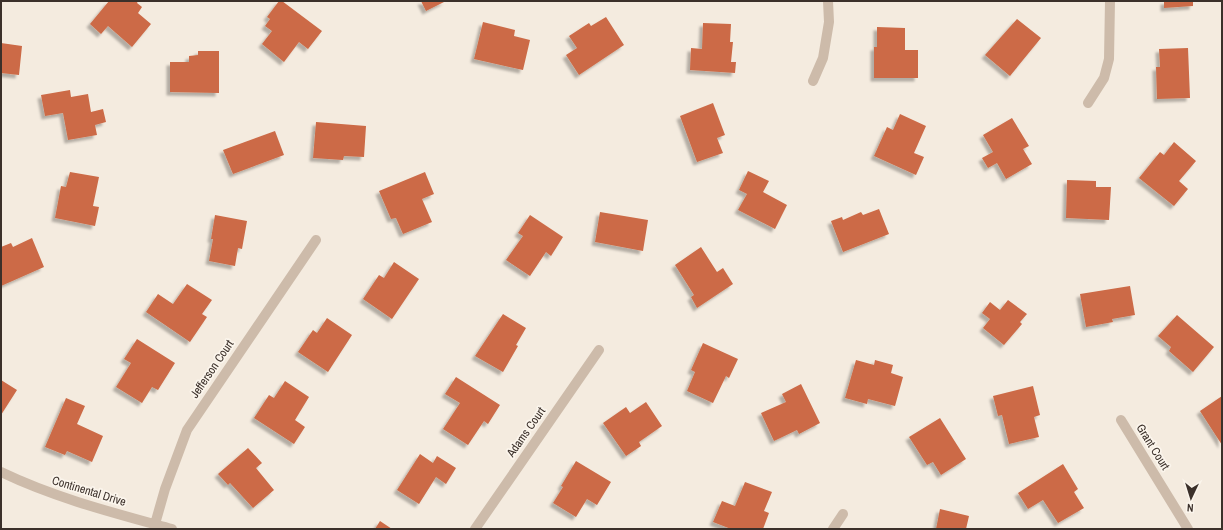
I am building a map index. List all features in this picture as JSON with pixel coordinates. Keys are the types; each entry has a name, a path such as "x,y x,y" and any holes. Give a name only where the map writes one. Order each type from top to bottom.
{"street":[{"path":"813,81 823,58 829,22 828,1"},
{"path":"1088,103 1104,78 1109,58 1110,1"},
{"name":"Jefferson Court","path":"155,524 165,489 187,430 316,240"},
{"name":"Adams Court","path":"475,529 599,350"},
{"name":"Grant Court","path":"1121,420 1188,529"},
{"name":"Continental Drive","path":"1,472 27,485 49,493 172,529"},
{"path":"833,529 843,514"}],"building":[{"path":"109,1 138,1 137,3 142,7 138,13 151,24 132,47 108,26 101,34 90,24"},
{"path":"279,1 282,1 322,31 308,49 299,42 284,62 262,44 272,31 265,26 270,19 267,17"},
{"path":"421,1 446,1 426,11"},
{"path":"1164,1 1193,1 1193,6 1164,8"},
{"path":"606,17 624,45 579,75 566,55 577,48 569,36 589,23 591,26"},
{"path":"1017,19 1041,38 1010,76 985,55"},
{"path":"483,22 515,30 514,36 530,40 523,70 474,59"},
{"path":"703,23 731,24 730,42 733,42 731,62 736,62 735,73 690,70 691,48 702,49"},
{"path":"877,27 905,28 905,50 918,50 918,78 874,78 874,47 877,47"},
{"path":"1,43 22,46 19,75 1,73"},
{"path":"1188,48 1190,98 1157,99 1156,67 1160,67 1159,49"},
{"path":"198,51 219,51 219,93 170,92 170,62 189,62 189,56 198,55"},
{"path":"70,90 71,97 88,94 91,112 103,109 106,122 95,125 97,135 68,140 63,113 45,116 41,95"},
{"path":"713,103 725,135 717,138 723,153 697,162 680,116"},
{"path":"900,114 926,126 914,153 924,157 916,175 874,156 887,127 893,130"},
{"path":"1012,118 1029,146 1023,149 1032,164 1006,179 997,163 988,168 982,158 993,152 983,135"},
{"path":"316,122 366,126 364,157 344,156 343,160 313,158"},
{"path":"275,131 284,155 233,174 223,150"},
{"path":"1174,142 1196,161 1179,181 1188,189 1174,206 1139,178 1160,152 1164,155"},
{"path":"748,171 769,181 763,192 787,205 775,229 738,210 747,194 739,190"},
{"path":"70,172 99,177 93,206 99,207 95,226 55,218 61,186 66,187"},
{"path":"425,172 434,194 422,199 432,222 403,234 396,218 391,219 379,191"},
{"path":"1067,180 1096,181 1096,187 1111,187 1109,220 1066,218"},
{"path":"879,209 889,234 843,252 831,221 842,217 843,220 861,212 863,215"},
{"path":"600,212 648,220 643,251 595,242"},
{"path":"215,215 247,221 242,249 238,248 235,266 209,261"},
{"path":"530,215 563,237 551,256 546,252 530,276 506,260 523,236 518,233"},
{"path":"32,238 44,267 1,286 1,247 11,243 13,247"},
{"path":"701,247 717,272 723,268 733,284 697,308 691,297 694,295 675,265"},
{"path":"394,262 419,279 392,319 363,299 379,275 384,278"},
{"path":"187,284 212,300 202,314 207,317 190,342 146,312 158,294 173,304"},
{"path":"1130,286 1135,315 1112,319 1113,322 1086,327 1080,294"},
{"path":"1008,300 1027,314 1020,322 1022,324 1004,345 983,328 990,319 982,313 990,302 1000,310"},
{"path":"503,314 526,328 516,345 518,346 503,372 475,356"},
{"path":"1177,315 1214,347 1193,372 1169,351 1171,347 1158,336"},
{"path":"327,318 352,335 328,372 298,352 313,330 317,333"},
{"path":"137,339 175,363 158,390 152,387 142,403 116,387 131,363 124,359"},
{"path":"703,343 738,359 729,378 726,376 713,403 687,391 695,372 691,370"},
{"path":"856,360 874,365 875,360 893,365 891,373 903,377 895,406 868,399 867,404 845,398"},
{"path":"456,377 500,405 488,424 484,421 468,445 443,429 460,403 445,394"},
{"path":"1,380 17,390 1,415"},
{"path":"285,381 309,397 295,420 305,427 294,444 254,418 269,395 274,398"},
{"path":"801,384 820,423 799,434 797,430 774,441 761,413 786,402 782,394"},
{"path":"1033,386 1040,415 1034,417 1039,437 1009,444 1002,415 998,416 993,396"},
{"path":"1222,396 1222,445 1200,411"},
{"path":"66,398 85,406 77,424 103,436 92,462 67,451 65,455 45,447"},
{"path":"646,402 662,426 639,442 641,446 626,456 603,423 626,407 630,413"},
{"path":"940,418 966,459 941,475 933,462 927,465 909,437"},
{"path":"248,448 262,463 256,468 274,490 253,508 230,483 228,485 218,474"},
{"path":"420,454 433,463 437,456 456,468 446,484 436,477 419,504 397,490"},
{"path":"576,461 611,482 597,505 587,499 576,517 553,503"},
{"path":"1063,464 1078,489 1074,492 1084,508 1058,523 1043,500 1028,509 1018,493"},
{"path":"745,482 772,492 764,511 769,513 763,529 731,529 713,522 722,501 735,506"},
{"path":"940,509 969,516 966,529 936,529"},
{"path":"380,521 392,529 375,529"}]}
